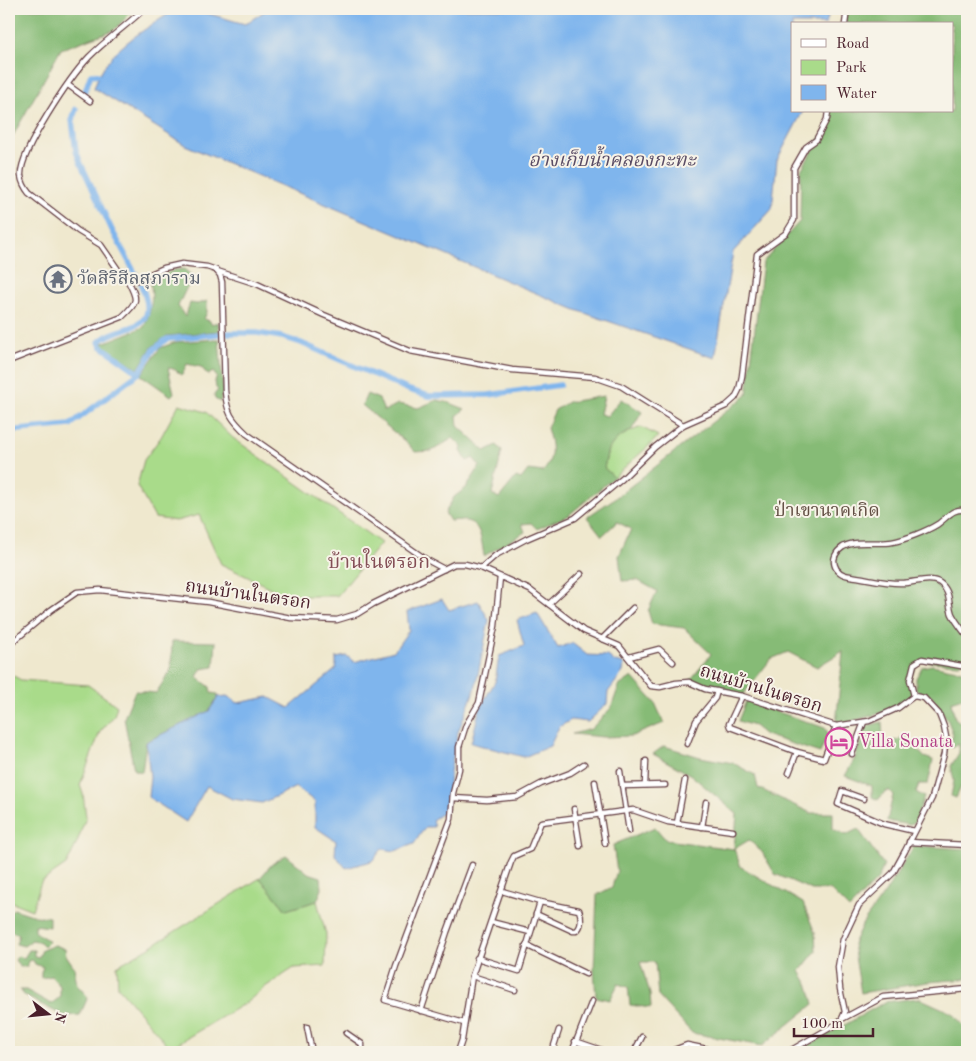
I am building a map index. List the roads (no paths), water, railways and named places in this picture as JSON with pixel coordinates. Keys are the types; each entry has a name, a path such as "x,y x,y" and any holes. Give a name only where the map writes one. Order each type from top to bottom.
{"street":[{"path":"9,360 122,317 134,306 136,295 127,279 101,245 29,193 23,185 21,176 25,157 35,135 68,85 89,58 144,9"},
{"path":"845,22 847,9"},
{"path":"68,85 90,101"},
{"path":"481,568 496,555 526,539 575,518 622,478 654,447 683,424 726,406 735,398 739,390 747,344 757,254 786,233 794,220 794,168 806,147 816,140 827,119 828,112"},
{"path":"127,279 137,280 164,268 182,264 207,267 256,284 324,315 410,350 512,370 594,377 621,386 683,424"},
{"path":"216,270 222,282 226,404 233,421 247,434 426,560 444,569"},
{"path":"967,510 959,509 946,516 938,524 894,542 851,544 839,551 835,562 837,572 846,576 902,583 935,580 941,583 947,593 952,614 967,636"},
{"name":"ถนนบ้านในตรอก","path":"9,645 51,610 77,592 100,590 208,602 291,618 337,620 357,614 373,604 454,564 465,564 481,568 530,590 584,632 619,646 651,686 660,687 689,682 705,689 742,696 836,726 864,722 898,708 914,696"},
{"path":"549,604 581,574"},
{"path":"464,1023 385,1000 451,820 459,769 459,746 466,726 479,703 495,626 500,577"},
{"path":"602,639 633,608"},
{"path":"629,657 659,649 673,662"},
{"path":"842,1019 845,1012 838,967 843,939 859,905 893,873 910,842 932,798 944,754 946,736 939,714 924,698 914,696 910,680 914,664 922,659 967,667"},
{"path":"688,744 696,722 715,698 717,691"},
{"path":"742,696 729,724 730,727 797,752 824,759 836,726"},
{"path":"852,754 864,722"},
{"path":"789,773 797,752"},
{"path":"645,785 646,761"},
{"path":"453,798 488,800 516,797 541,784 570,773 584,764"},
{"path":"620,772 629,831"},
{"path":"677,823 685,780"},
{"path":"595,782 604,843"},
{"path":"622,786 665,785"},
{"path":"864,799 842,791 838,804 884,824 914,831"},
{"path":"702,827 706,802"},
{"path":"574,808 580,846"},
{"path":"458,1052 462,1040 472,976 477,958 514,856 530,849 540,822 633,810 677,823 732,832"},
{"path":"910,842 967,845"},
{"path":"421,1011 447,932 472,865"},
{"path":"502,891 540,902 579,910 580,928 576,931 536,914"},
{"path":"477,958 519,971 540,902"},
{"path":"491,922 530,932"},
{"path":"526,945 586,974"},
{"path":"472,976 515,990"},
{"path":"788,1052 842,1019 883,997 967,989"},
{"path":"572,1052 592,1001"},
{"path":"307,1027 312,1052"},
{"path":"552,1052 559,1030"},
{"path":"346,1034 362,1044 362,1052"},
{"path":"634,1052 642,1037"},
{"path":"575,1042 607,1052"},
{"path":"670,1052 687,1045 721,1052"}],"water":[{"name":"อ่างเก็บน้ำคลองกะทะ","path":"176,9 192,9 245,24 268,9 830,9 827,22 791,22 791,112 802,112 777,160 772,209 733,252 715,358 576,310 185,145 94,88 99,75 107,63 139,33"},
{"path":"442,599 449,610 478,601 489,620 475,689 458,732 450,772 447,810 432,820 434,827 425,827 414,844 395,851 382,849 372,861 346,868 335,855 336,841 315,827 315,802 296,787 262,803 232,799 207,786 186,822 148,797 150,777 146,742 209,711 218,697 227,696 238,703 268,697 289,708 336,669 336,658 347,656 354,662 394,651 409,630 407,612"},
{"path":"537,613 558,648 572,643 587,655 608,656 615,662 624,664 623,672 608,692 607,704 588,722 571,720 559,727 550,746 524,757 471,743 480,707 495,682 499,656 524,646 517,620"}],"waterway":[{"path":"85,91 91,74 98,75"},
{"path":"76,109 72,120 76,151 112,230 136,275"},
{"path":"139,373 101,346 99,342 107,336 136,325 143,320 147,313 147,301 141,285"},
{"path":"228,333 257,333 282,337 301,343 409,390 429,396 489,395 560,385"},
{"path":"9,431 70,425 139,373 154,349 167,339 219,334"}],"place":[{"name":"วัดสิริสีลสุภาราม","path":"58,279"},
{"name":"Villa Sonata","path":"839,742"}],"district":[{"name":"บ้านในตรอก","path":"379,563"}],"park label":[{"name":"ป่าเขานาคเกิด","path":"827,511"}]}
